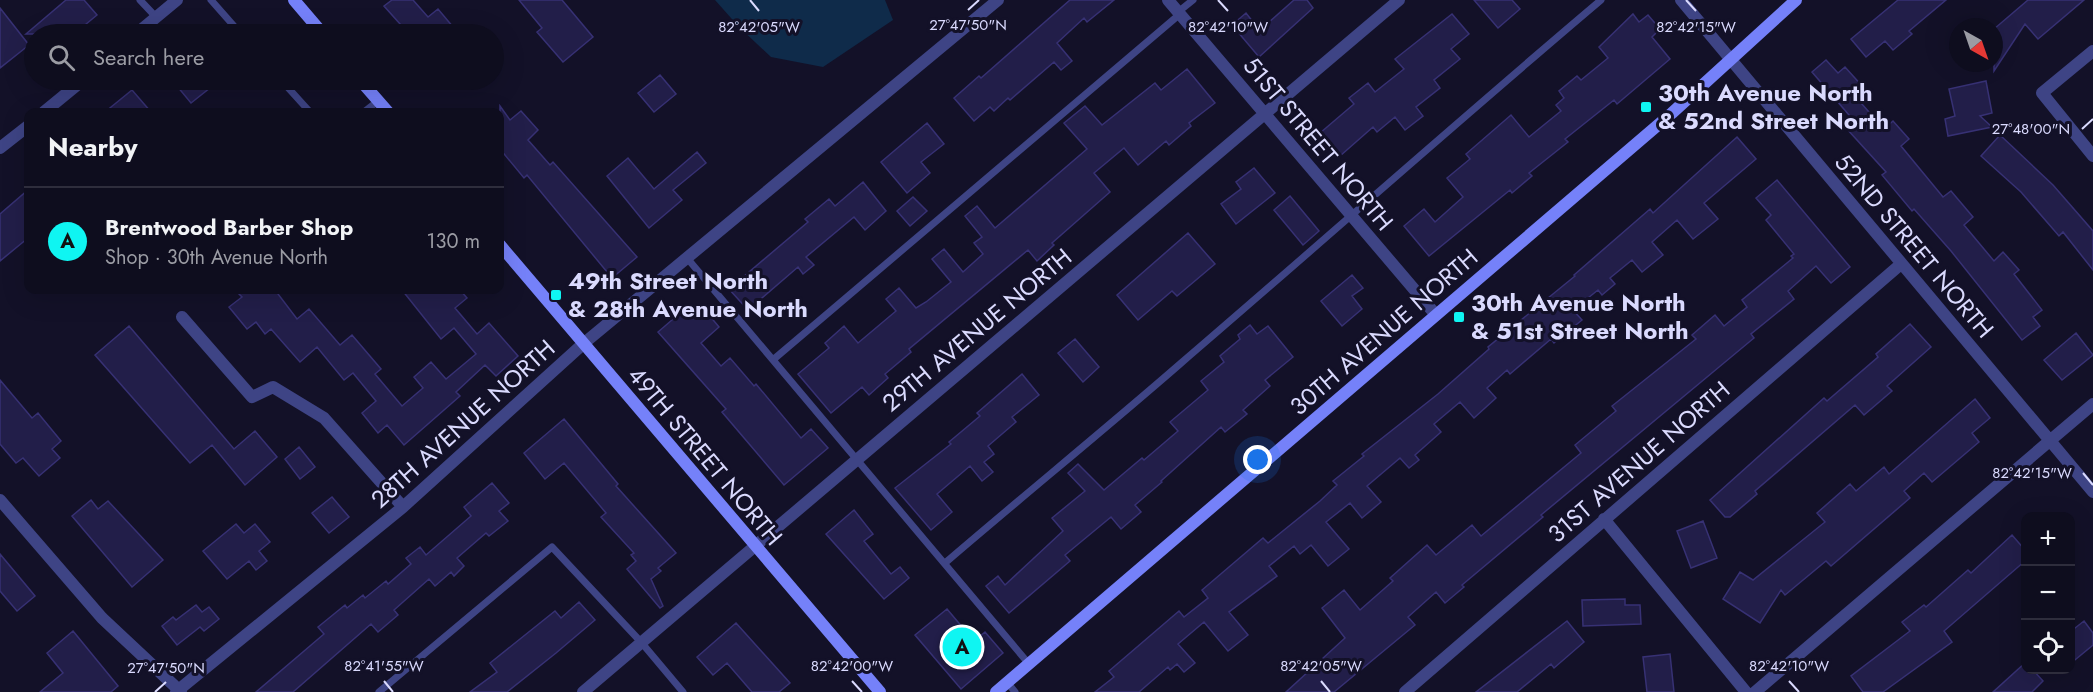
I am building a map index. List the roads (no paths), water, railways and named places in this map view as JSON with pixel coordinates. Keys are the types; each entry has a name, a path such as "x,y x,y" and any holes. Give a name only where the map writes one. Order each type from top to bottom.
{"street":[{"path":"148,24 177,0"},
{"path":"294,0 314,24"},
{"name":"28TH AVENUE NORTH","path":"178,691 403,507 583,344 998,0"},
{"name":"51ST STREET NORTH","path":"1168,0 1436,315"},
{"name":"29TH AVENUE NORTH","path":"583,692 1399,0"},
{"name":"52ND STREET NORTH","path":"1681,0 2093,492"},
{"name":"30TH AVENUE NORTH","path":"996,692 1011,687 1029,664 1672,113 1797,0"},
{"path":"2093,51 2042,93 2093,156"},
{"path":"49,108 71,90"},
{"path":"369,90 385,108"},
{"path":"0,148 24,129"},
{"name":"49TH STREET NORTH","path":"504,250 880,692"},
{"name":"31ST AVENUE NORTH","path":"1405,692 1901,264"},
{"path":"182,317 252,397 273,387 324,418 403,507"},
{"path":"1755,692 2093,404"},
{"path":"0,500 102,618 178,691"},
{"path":"1604,519 1746,692"}],"lane":[{"path":"140,0 156,17"},
{"path":"211,0 233,24"},
{"path":"774,360 1193,0"},
{"path":"945,563 1119,417 1398,173 1601,0"},
{"path":"290,90 306,108"},
{"path":"369,108 378,100"},
{"path":"687,258 858,458 1029,664"},
{"path":"379,692 552,547 641,642 683,692"}],"water":[{"path":"715,0 885,0 893,20 823,67 771,57 739,27"}],"place":[{"name":"30th Avenue North & 52nd Street North","path":"1646,107"},
{"name":"49th Street North & 28th Avenue North","path":"556,295"},
{"name":"30th Avenue North & 51st Street North","path":"1459,317"},
{"name":"Brentwood Barber Shop","path":"962,647"}]}
